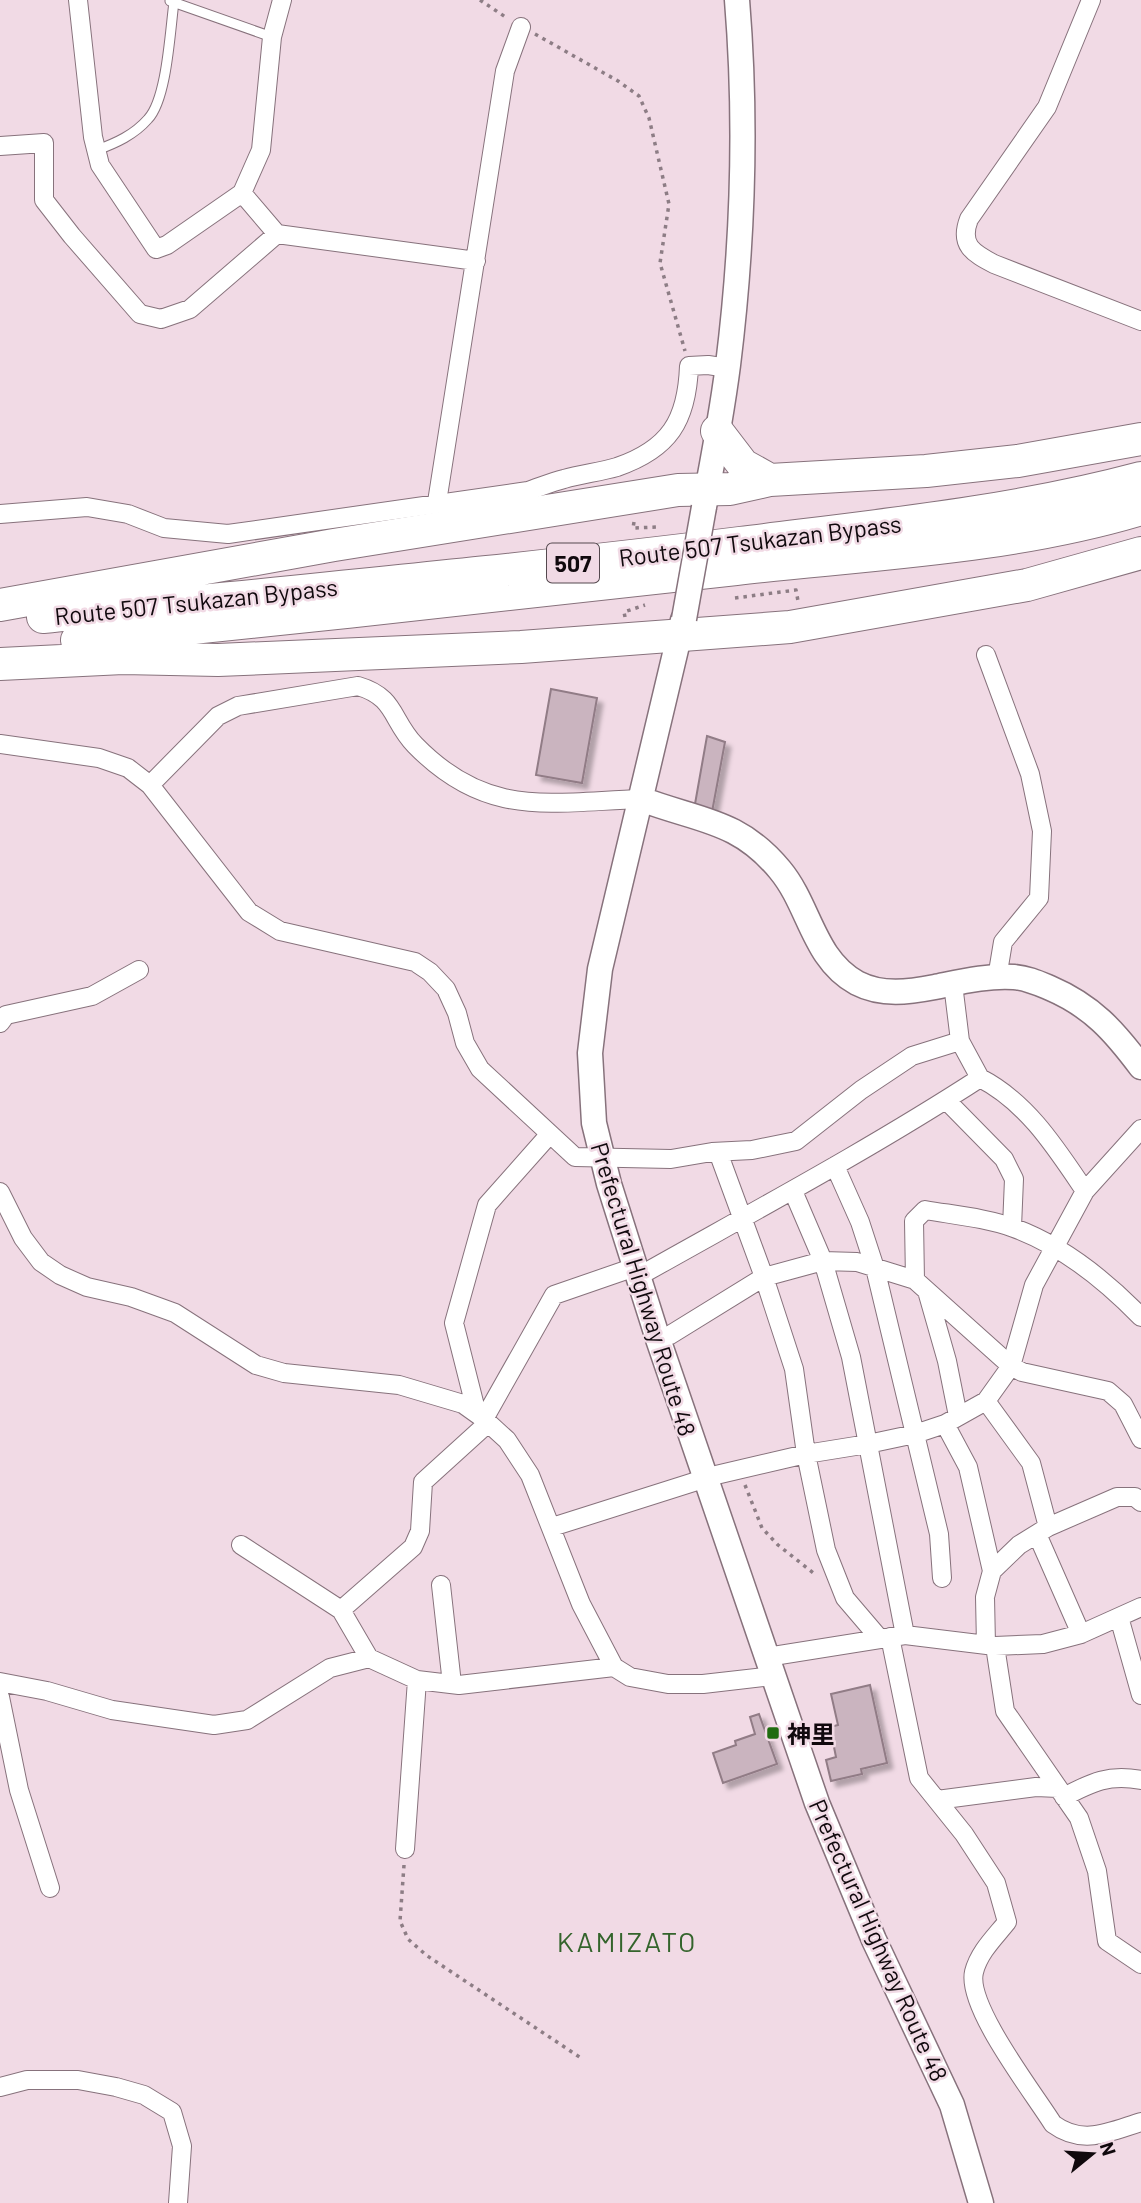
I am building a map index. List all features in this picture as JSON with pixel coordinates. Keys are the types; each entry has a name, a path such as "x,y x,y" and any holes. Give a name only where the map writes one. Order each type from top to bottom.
{"highway":[{"path":"717,431 743,465 770,480"},
{"path":"0,605 347,542 664,492 706,498 730,489 770,480 926,471 1018,461 1141,439"},
{"name":"Route 507 Tsukazan Bypass","path":"0,621 584,562 912,522 1040,503 1141,478"},
{"name":"Route 507 Tsukazan Bypass","path":"0,648 367,611 961,544 1066,527 1141,509"},
{"path":"0,664 123,658 218,660 348,655 682,628 790,627 1014,587 1141,553"}],"main road":[{"name":"Prefectural Highway Route 48","path":"737,0 743,172 728,368 682,628 600,969 592,1023 590,1084 594,1123 601,1158 658,1339 817,1802 869,1928 953,2105 981,2203"},
{"path":"641,799 718,822 744,836 764,852 795,892 811,931 825,954 838,969 858,984 885,992 911,992 997,978 1031,980 1066,995 1095,1013 1120,1038 1141,1067"}],"street":[{"path":"78,0 100,165 156,248 167,245 242,193 261,150 272,37 282,0"},
{"path":"1091,0 1047,107 969,219 965,236 975,254 994,264 1141,321"},
{"path":"438,502 505,71 521,27"},
{"path":"0,146 44,143 44,200 140,314 161,319 190,309 277,234"},
{"path":"242,193 277,234 476,261"},
{"path":"0,513 87,508 128,514 164,528 228,534 528,491 615,467 650,454 672,432 683,408 689,366 728,368"},
{"path":"986,655 1030,774 1042,831 1039,898 1003,943 997,978"},
{"path":"150,785 218,716 238,706 358,686 376,691 388,703 399,725 416,746 458,780 487,795 516,802 641,799"},
{"path":"0,744 99,758 128,768 150,785 249,912 280,931 415,962 430,972 446,989 457,1013 465,1043 480,1069 575,1157 671,1159 752,1150 796,1141 861,1090 912,1056 960,1041"},
{"path":"0,1023 6,1015 92,996 139,970"},
{"path":"953,984 960,1041 980,1078 1002,1090 1049,1138 1085,1191"},
{"path":"341,1609 413,1547 420,1531 424,1482 483,1419 554,1295 636,1271 649,1271 793,1191 980,1078"},
{"path":"946,1100 1004,1158 1014,1179 1012,1227"},
{"path":"552,1527 704,1479 806,1454 915,1434 952,1420 986,1401 1011,1366 1034,1285 1085,1191 1141,1129"},
{"path":"483,1419 454,1323 487,1205 549,1135"},
{"path":"718,1152 794,1368 806,1454 826,1550 845,1598 892,1637"},
{"path":"835,1166 860,1222 874,1268 939,1534 942,1578"},
{"path":"793,1191 823,1261 851,1357 868,1444 892,1637 919,1778 964,1834 996,1883 1007,1922 982,1954 974,1973 975,1996 984,2016 1053,2123 1063,2131 1074,2136 1095,2136 1141,2122"},
{"path":"0,1193 23,1238 41,1262 60,1275 87,1287 131,1297 176,1312 256,1365 285,1373 399,1385 463,1404 483,1419 507,1440 530,1475 581,1604 614,1667 630,1677 668,1684 703,1684 892,1637 990,1646 1043,1644 1081,1634 1141,1607"},
{"path":"1141,1317 1121,1295 1056,1246 1012,1227 925,1210 914,1221 921,1285 947,1361 952,1420 968,1467 992,1571 985,1597 990,1646 1004,1711 1079,1818 1097,1871 1107,1941 1141,1964"},
{"path":"658,1339 670,1335 764,1277 823,1261 857,1262 921,1285 1011,1366 1022,1372 1108,1391 1123,1404 1141,1439"},
{"path":"986,1401 1031,1462 1042,1531 1081,1634"},
{"path":"992,1571 1018,1545 1042,1531 1117,1497 1139,1497"},
{"path":"241,1545 341,1609 369,1658 417,1680 452,1684 614,1667"},
{"path":"441,1585 452,1684"},
{"path":"1119,1617 1141,1695"},
{"path":"0,1682 47,1690 112,1710 214,1725 247,1720 330,1668 369,1658"},
{"path":"405,1849 417,1680"},
{"path":"0,1697 19,1790 50,1888"},
{"path":"937,1800 1035,1787 1061,1792 1094,1781 1122,1776 1141,1780"},
{"path":"0,2087 27,2080 78,2080 144,2095 172,2112 182,2146 178,2203"}],"lane":[{"path":"97,150 125,139 150,118 161,93 172,1 272,37"}],"path":[{"path":"480,0 639,96 649,118 669,204 660,263 689,366"},
{"path":"741,1470 752,1507 762,1528 778,1545 845,1598"},
{"path":"405,1849 400,1921 408,1939 426,1955 581,2058"}],"building":[{"path":"551,689 597,698 582,783 536,775"},
{"path":"707,736 725,742 712,812 695,804"},
{"path":"870,1685 887,1763 861,1769 862,1774 831,1781 826,1760 836,1757 830,1727 838,1725 831,1694"},
{"path":"759,1714 777,1764 723,1783 713,1753 736,1745 735,1741 755,1734 750,1717"}],"place":[{"name":"神里","path":"773,1733"}],"district":[{"name":"KAMIZATO","path":"627,1941"}]}
